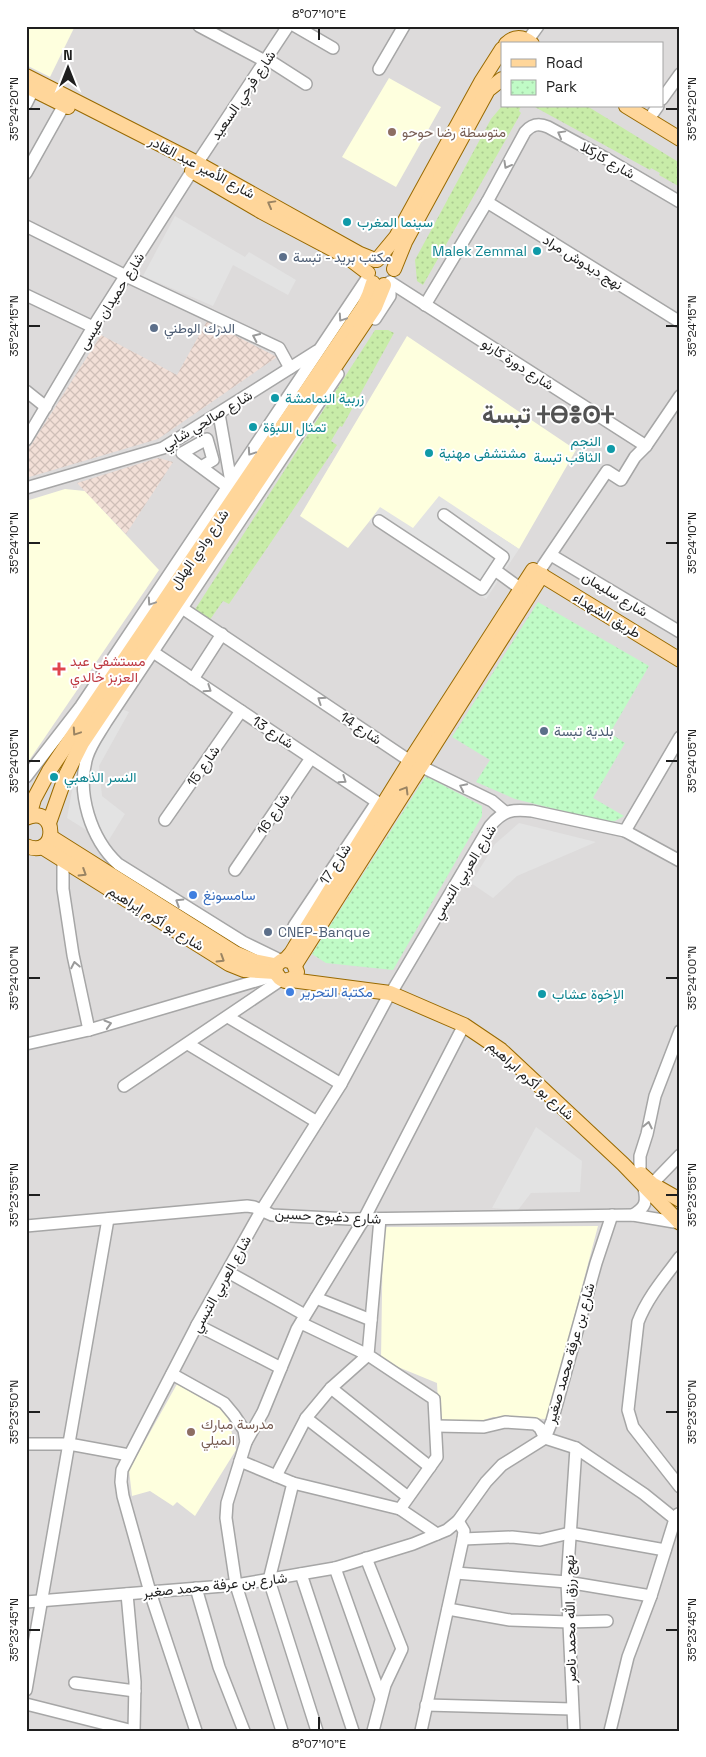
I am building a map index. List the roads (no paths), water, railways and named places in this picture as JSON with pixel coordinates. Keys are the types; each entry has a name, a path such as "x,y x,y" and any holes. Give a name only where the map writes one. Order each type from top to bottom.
{"main road":[{"path":"505,42 506,26"},
{"path":"514,26 527,40"},
{"path":"509,42 514,38 527,40"},
{"path":"501,51 481,82 396,237 376,260 369,265 379,278 405,242 488,90 501,80"},
{"name":"شارع الأمير عبد القادر","path":"26,76 360,254 376,260 385,260 392,265 379,278 347,257 262,212 195,167 64,105 28,97"},
{"path":"629,108 680,139"},
{"path":"650,109 680,130"},
{"name":"شارع وادي الهلال","path":"47,836 66,775 93,725 375,307 379,278"},
{"name":"شارع وادي الهلال","path":"28,817 34,798 49,771 364,306 379,278"},
{"path":"415,763 522,589 539,571"},
{"path":"285,970 384,807 415,763 539,571"},
{"name":"طريق الشهداء","path":"539,571 680,660"},
{"path":"26,846 31,848 47,836 40,816 28,817"},
{"name":"شارع بو أكرم إبراهيم","path":"47,836 64,860 230,964 244,970 285,970"},
{"name":"شارع بو أكرم إبراهيم","path":"47,836 235,953 254,962 285,970"},
{"name":"شارع بو أكرم ابراهيم","path":"285,970 392,990 466,1019 506,1047 640,1173 648,1186 680,1200"},
{"name":"شارع بو أكرم ابراهيم","path":"392,990 464,1025 501,1050 648,1186 680,1223"}],"street":[{"path":"199,26 266,60 306,84"},
{"name":"شارع فرحي السعيد","path":"195,167 288,26"},
{"path":"295,26 333,48"},
{"path":"379,69 404,26"},
{"path":"527,40 538,26"},
{"path":"664,97 680,74"},
{"path":"26,173 64,105"},
{"name":"شارع كاركلا","path":"487,202 525,132 534,125 539,124 607,159 680,202"},
{"name":"شارع حميدان عيسى","path":"26,440 93,327 195,167"},
{"path":"425,305 487,202"},
{"name":"نهج ديدوش مراد","path":"487,202 680,322"},
{"path":"26,226 126,276 279,348 290,368"},
{"name":"شارع دورة كارنو","path":"379,278 425,305 646,446"},
{"name":"شارع وادي الهلال","path":"26,777 81,706 321,348 379,278 390,296 92,745 84,774 87,806"},
{"path":"26,295 93,327"},
{"name":"شارع صالحي شابي","path":"26,488 164,448 321,348"},
{"path":"26,390 46,407"},
{"path":"539,571 607,471 621,480 635,457 646,446 680,396"},
{"path":"219,414 230,484"},
{"path":"200,467 230,484"},
{"path":"379,521 482,589 503,557 444,515"},
{"name":"شارع سليمان","path":"551,555 680,632"},
{"path":"495,570 522,589"},
{"name":"شارع 14","path":"182,608 415,763 492,801 504,812"},
{"path":"193,679 222,634"},
{"name":"شارع 13","path":"153,652 384,807"},
{"name":"شارع وادي الهلال","path":"92,745 93,725 113,711"},
{"name":"شارع 15","path":"165,820 241,711"},
{"path":"625,831 680,737"},
{"name":"شارع 16","path":"235,870 311,758"},
{"name":"شارع بو أكرم إبراهيم","path":"87,806 98,840 108,855 118,864 285,970"},
{"name":"شارع 17","path":"294,926 384,807"},
{"name":"شارع العربي التبسي","path":"196,1731 150,1592 123,1496 121,1482 122,1470 129,1455 197,1325 262,1210 341,1084 392,990 490,826 504,812 517,809 532,810 625,831 680,860"},
{"path":"64,860 63,889 73,955 89,1030"},
{"path":"124,1086 228,1017 285,970"},
{"path":"26,1044 89,1030 285,970"},
{"path":"228,1017 341,1084"},
{"path":"282,1731 236,1585 226,1518 227,1503 246,1442 263,1412 280,1368 303,1319 364,1219 464,1025"},
{"path":"640,1173 640,1156 655,1096 680,1031"},
{"path":"188,1044 317,1122"},
{"path":"633,1215 641,1210 646,1199 648,1186 680,1155"},
{"name":"شارع دغبوج حسين","path":"26,1226 247,1206 272,1215 364,1219 633,1215 680,1223"},
{"name":"شارع بن عرفة محمد صغير","path":"26,1602 236,1585 269,1580 336,1568 447,1530 458,1521 486,1482 502,1465 545,1438 552,1421 596,1263 612,1215"},
{"path":"276,1476 306,1418 331,1388 368,1355 380,1219"},
{"path":"26,1690 108,1220"},
{"path":"680,1256 642,1310 638,1322 628,1410 632,1426 680,1487"},
{"path":"228,1272 303,1319 368,1355 434,1399 437,1457 400,1509"},
{"path":"316,1298 371,1320"},
{"path":"197,1325 280,1368"},
{"path":"172,1374 224,1403 244,1430 246,1442"},
{"path":"331,1388 430,1467"},
{"path":"306,1418 408,1497"},
{"path":"436,1426 484,1427 505,1422 535,1424 540,1428 545,1438 576,1448 678,1517 664,1550 652,1596 628,1657 610,1731"},
{"path":"26,1444 69,1444 129,1455"},
{"name":"نهج رزق الله محمد ناصر","path":"574,1731 567,1582 576,1448"},
{"path":"240,1461 293,1483 400,1509 437,1534"},
{"path":"293,1483 269,1580 317,1731"},
{"path":"421,1731 463,1539 464,1531 458,1521"},
{"path":"463,1539 512,1537 540,1540 570,1533 664,1550"},
{"path":"366,1558 402,1649 385,1685 373,1731"},
{"path":"336,1568 382,1698"},
{"path":"456,1573 567,1582 652,1596"},
{"path":"301,1574 353,1731"},
{"path":"196,1588 218,1667 244,1731"},
{"path":"26,1704 134,1731 135,1691 127,1594"},
{"path":"448,1609 510,1620 607,1621"},
{"path":"75,1683 135,1691"},
{"path":"426,1705 572,1709"}],"place":[{"name":"متوسطة رضا حوحو","path":"392,132"},
{"name":"سينما المغرب","path":"347,222"},
{"name":"Malek Zemmal","path":"537,251"},
{"name":"مكتب بريد - تبسة","path":"283,257"},
{"name":"الدرك الوطني","path":"154,328"},
{"name":"زربية النمامشة","path":"275,398"},
{"name":"تمثال اللبؤة","path":"253,427"},
{"name":"النجم الثاقب تبسة","path":"611,449"},
{"name":"مشتشفى مهنية","path":"429,453"},
{"name":"مستشفى عبد العزبز خالدي","path":"59,669"},
{"name":"بلدية تبسة","path":"544,731"},
{"name":"النسر الذهبي","path":"54,777"},
{"name":"سامسونغ","path":"193,895"},
{"name":"CNEP-Banque","path":"268,932"},
{"name":"مكتبة التحرير","path":"290,992"},
{"name":"الإخوة عشاب","path":"542,994"},
{"name":"مدرسة مبارك الميلي","path":"191,1432"}],"district":[{"name":"تبسة ⵜⴱⴻⵙⵜ","path":"548,415"}]}
